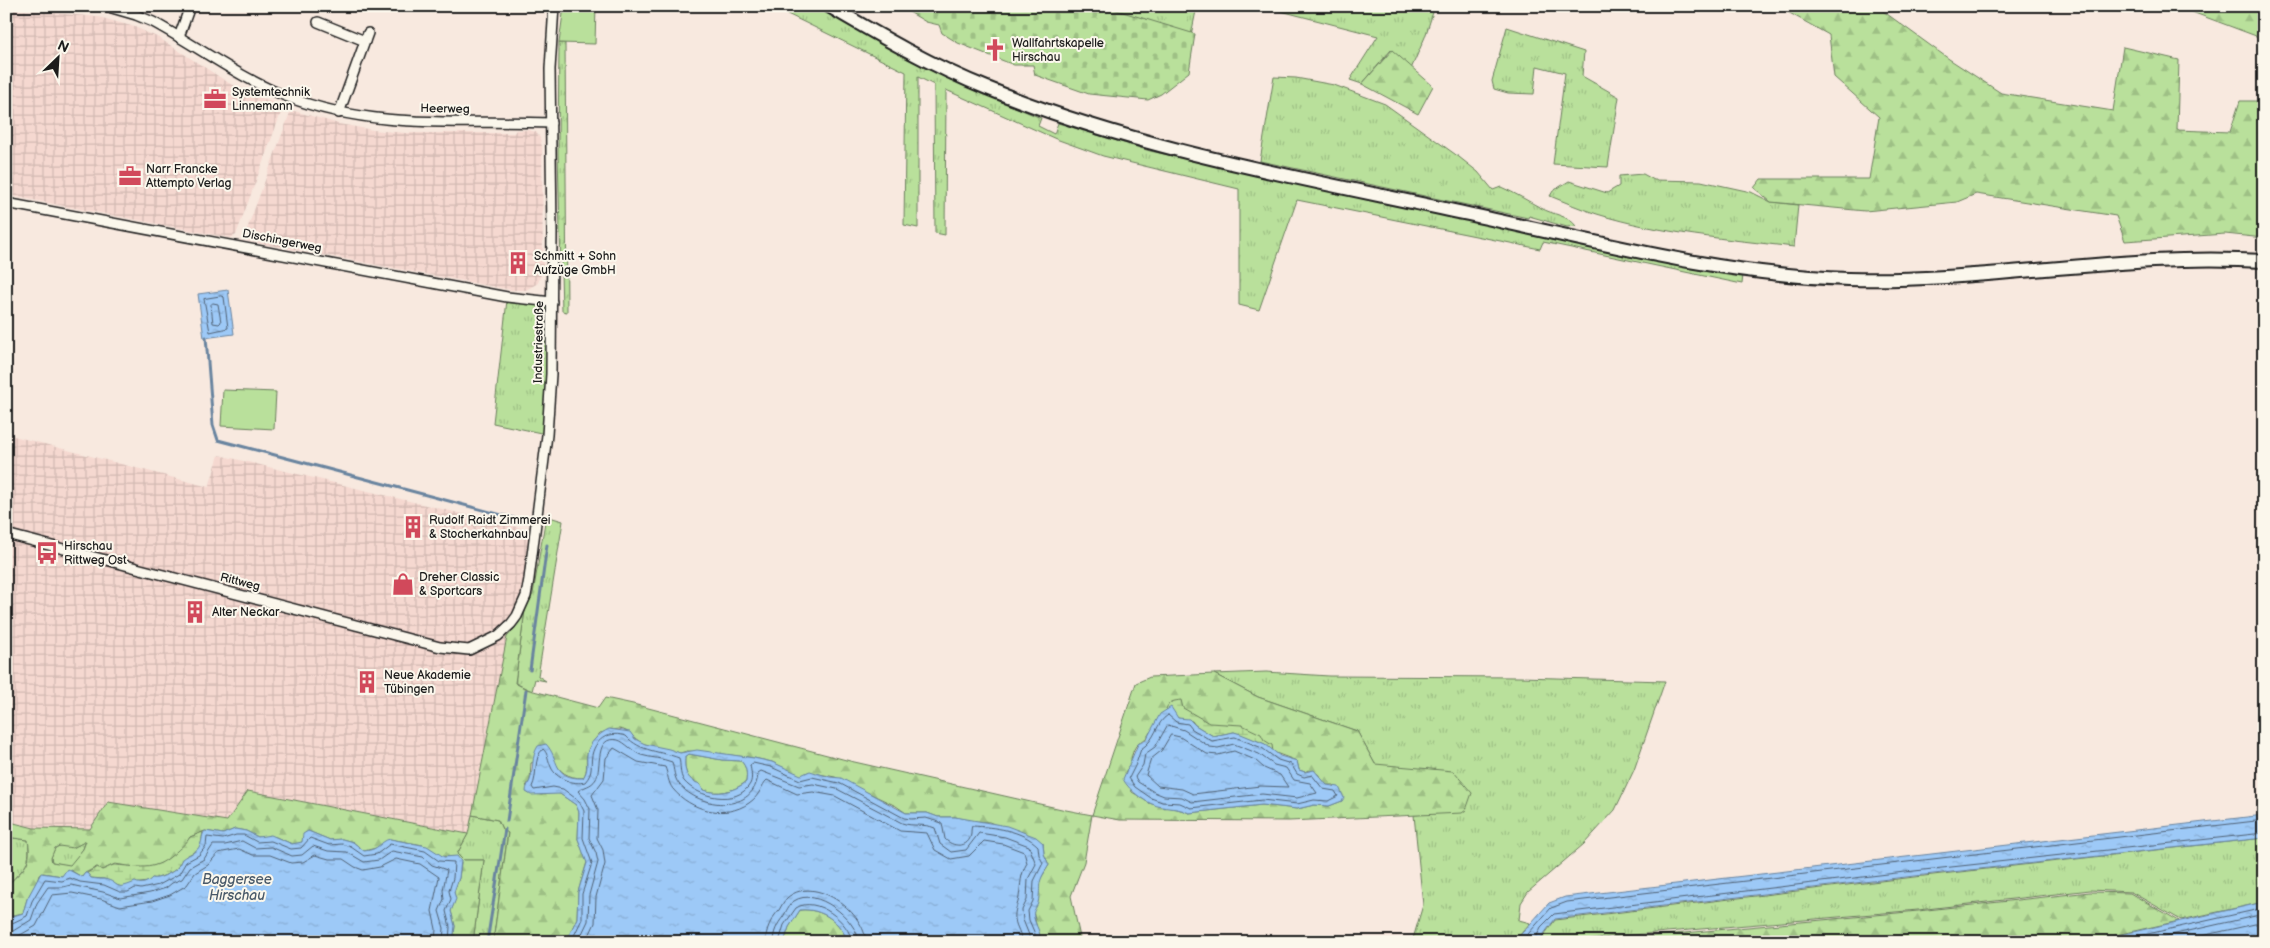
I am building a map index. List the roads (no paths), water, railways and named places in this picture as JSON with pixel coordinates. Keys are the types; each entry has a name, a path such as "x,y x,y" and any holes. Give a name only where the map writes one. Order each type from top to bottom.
{"main road":[{"path":"829,6 904,49 962,77 1020,101 1100,128 1225,161 1701,262 1808,277 1894,279 1982,275 2136,262 2264,261"}],"street":[{"name":"Heerweg","path":"105,6 136,15 179,36 255,83 289,97 339,113 417,122 551,122"},
{"path":"179,36 190,6"},
{"name":"Industriestraße","path":"469,650 498,636 511,624 521,608 527,591 547,435 551,374 550,47 554,6"},
{"path":"318,22 367,37 339,113"},
{"name":"Dischingerweg","path":"6,203 507,297 552,302"},
{"name":"Rittweg","path":"6,534 360,625 426,644 469,650"}],"water":[{"path":"228,290 234,334 204,338 198,294"},
{"path":"1171,707 1178,718 1189,719 1213,736 1234,732 1265,744 1280,756 1297,761 1299,770 1305,772 1314,770 1327,785 1339,787 1344,798 1342,801 1329,806 1314,805 1297,809 1262,805 1189,813 1157,806 1145,800 1134,793 1123,779 1138,744 1146,740 1160,714"},
{"path":"609,729 630,732 635,739 645,744 680,753 697,750 754,758 772,762 801,775 810,771 841,778 906,813 927,813 938,817 955,817 1007,826 1036,837 1043,843 1044,854 1049,865 1040,881 1038,903 1034,910 1040,941 848,942 841,928 830,918 816,911 800,910 789,927 784,942 566,942 577,918 578,892 587,863 578,839 579,812 576,805 560,794 531,795 526,792 526,789 531,776 534,754 538,746 546,744 561,772 573,777 583,778 587,769 587,755 590,746 598,736","holes":["689,754 722,760 741,761 746,771 746,782 725,792 709,792 703,790 700,784 692,780 687,774 685,757"]},
{"path":"2264,815 2264,838 1897,878 1555,919 1538,942 1514,942 1549,903 1565,897"},
{"name":"Baggersee Hirschau","path":"235,829 246,831 258,837 271,835 292,844 302,842 303,834 308,831 330,840 342,839 353,842 364,851 373,849 390,839 427,846 444,857 457,856 461,861 459,878 454,892 456,899 451,911 455,926 453,942 6,942 6,925 10,917 23,913 27,899 41,873 62,876 67,869 82,877 87,873 91,878 109,880 120,886 135,882 144,883 152,878 157,878 174,871 182,859 199,848 205,831 223,834"},
{"path":"2264,902 2264,942 2089,942"}],"waterway":[{"path":"206,337 213,425 218,440 517,519"},
{"path":"530,670 547,545"},
{"path":"507,821 526,690"},
{"path":"487,942 505,829"}],"place":[{"name":"Wallfahrtskapelle Hirschau","path":"995,50"},
{"name":"Systemtechnik Linnemann","path":"215,99"},
{"name":"Narr Francke Attempto Verlag","path":"130,176"},
{"name":"Schmitt + Sohn Aufzüge GmbH","path":"518,263"},
{"name":"Rudolf Raidt Zimmerei & Stocherkahnbau","path":"413,527"},
{"name":"Hirschau Rittweg Ost","path":"47,553"},
{"name":"Dreher Classic & Sportcars","path":"403,584"},
{"name":"Alter Neckar","path":"195,612"},
{"name":"Neue Akademie Tübingen","path":"367,682"}]}
